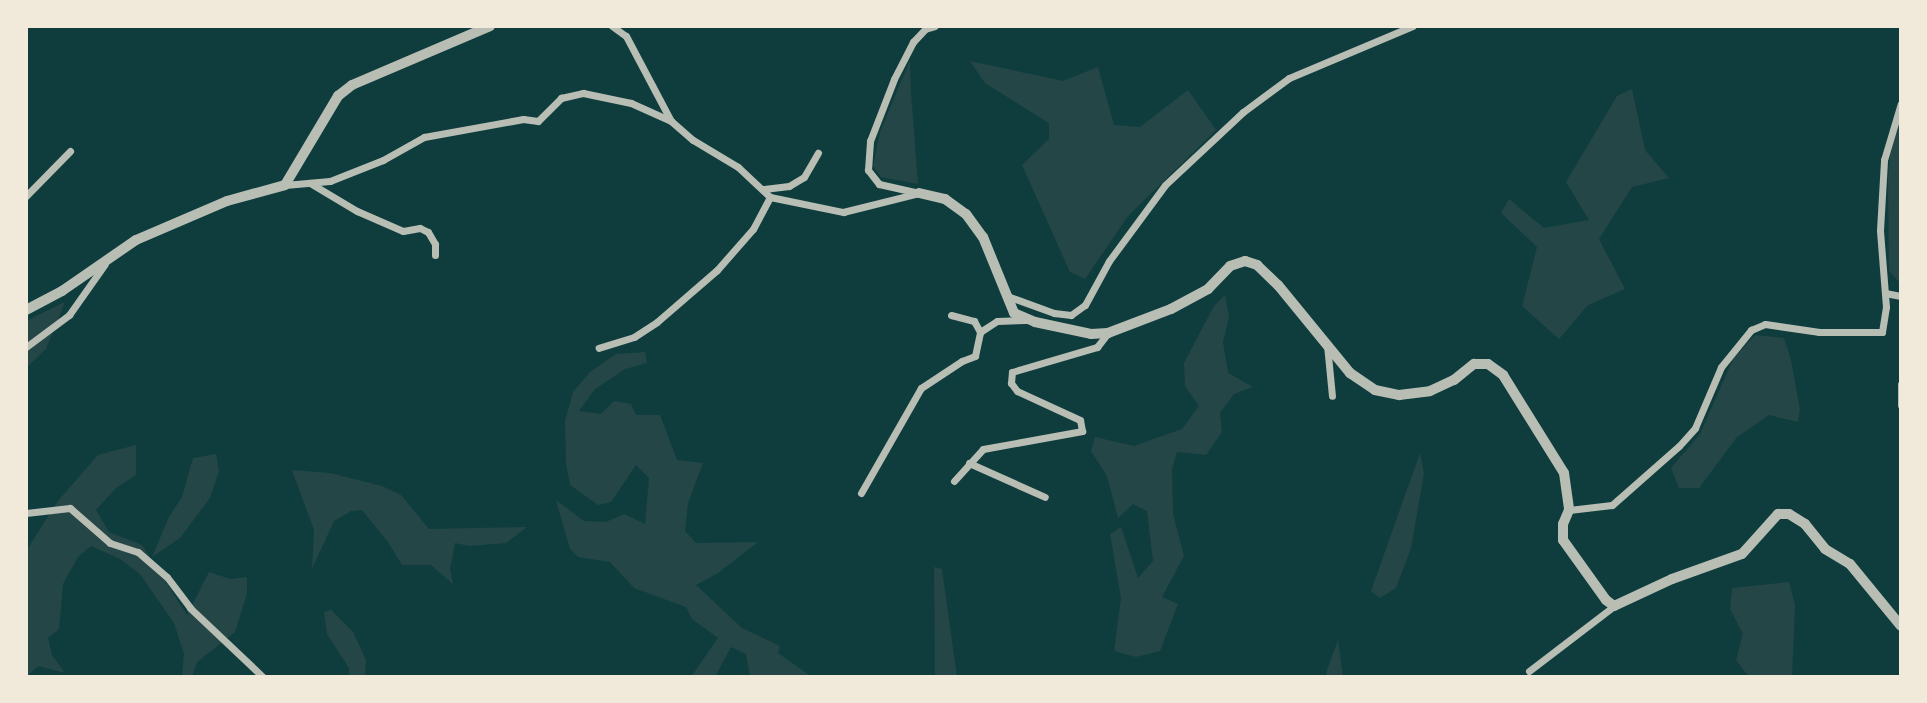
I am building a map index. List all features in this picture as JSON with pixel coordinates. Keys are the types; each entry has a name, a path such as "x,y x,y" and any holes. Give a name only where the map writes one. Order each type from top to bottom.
{"street":[{"path":"285,185 338,96 352,85 490,26"},
{"path":"612,26 626,36 671,121"},
{"path":"935,26 925,29 913,42 894,79 870,141 868,170 879,184 945,199 966,214 984,237 1014,313 1078,332 1108,333 1171,309 1208,289 1230,266 1245,261 1257,265 1278,285 1350,373 1375,390 1399,395 1430,391 1454,380 1474,364 1488,363 1503,376 1564,473 1569,510 1563,524 1563,540 1606,600 1614,606"},
{"path":"1006,296 1054,313 1071,315 1085,304 1109,261 1166,185 1243,112 1289,78 1413,26"},
{"path":"26,310 62,291 136,240 227,201 285,185 330,181 383,160 424,137 523,119 538,121 561,98 583,93 631,103 671,121 764,189 770,197 843,212 919,193"},
{"path":"1569,510 1612,505 1679,446 1695,428 1721,367 1751,330 1765,324 1819,332 1882,332 1885,293 1880,230 1884,160 1901,103"},
{"path":"26,196 70,151"},
{"path":"764,189 789,186 804,177 818,153"},
{"path":"309,183 357,211 403,231 420,228 428,232 435,244 435,255"},
{"path":"599,348 634,337 657,322 717,270 753,229 770,197"},
{"path":"26,347 69,315 107,260"},
{"path":"1885,293 1901,296"},
{"path":"861,493 922,388 962,361 975,356 980,332 974,321 951,315"},
{"path":"980,332 997,321 1031,320"},
{"path":"954,481 983,449 1082,431 1080,420 1017,391 1011,383 1012,372 1097,347 1108,333"},
{"path":"1327,344 1332,396"},
{"path":"1901,384 1901,405"},
{"path":"969,463 1045,496"},
{"path":"26,513 70,508 110,543 138,552 167,577 191,608 263,677"},
{"path":"1529,671 1614,606 1672,579 1742,554 1778,514 1789,514 1805,524 1825,549 1850,564 1901,626"}],"shaded area":[{"path":"910,60 918,184 881,177 873,166 880,132"},
{"path":"970,61 1063,81 1098,67 1114,125 1140,127 1188,90 1216,130 1128,216 1085,279 1070,272 1022,165 1049,139 1049,123 985,83"},
{"path":"1632,89 1645,150 1669,178 1632,187 1599,239 1625,289 1588,305 1559,339 1522,306 1537,247 1501,213 1509,199 1544,228 1589,220 1566,182 1617,96"},
{"path":"1901,119 1901,284 1889,271 1888,178 1890,154"},
{"path":"1225,295 1229,317 1223,342 1228,373 1253,387 1234,394 1220,413 1222,432 1206,455 1177,452 1172,469 1173,514 1184,556 1162,597 1178,604 1160,651 1136,657 1114,651 1121,598 1110,534 1121,527 1138,578 1153,561 1147,511 1133,504 1118,518 1107,476 1091,451 1095,437 1134,446 1182,429 1199,406 1185,386 1184,363 1214,306"},
{"path":"65,302 46,349 26,368 26,321"},
{"path":"1755,335 1784,338 1800,410 1798,422 1769,415 1737,437 1699,488 1679,488 1671,468 1700,434 1733,359"},
{"path":"645,352 647,363 625,369 595,389 579,411 601,414 614,401 631,404 636,415 660,415 677,460 703,463 688,503 685,531 696,543 758,542 718,573 696,585 742,628 780,646 778,653 812,677 750,677 746,654 731,647 715,677 691,677 718,638 692,619 686,607 634,588 610,562 578,557 570,549 556,500 584,521 606,522 624,514 645,524 649,478 636,465 611,502 598,505 570,485 566,463 565,421 573,392 590,372 616,354"},
{"path":"136,445 136,475 116,488 96,510 109,532 142,545 187,615 209,572 230,579 247,577 247,593 235,632 197,662 192,677 182,677 184,654 174,623 140,574 120,559 91,546 78,557 63,584 59,629 48,638 52,655 65,673 38,666 26,677 26,551 58,501 98,455"},
{"path":"1420,453 1424,474 1411,548 1396,588 1380,598 1371,591"},
{"path":"216,454 219,471 210,498 180,538 152,557 169,517 182,497 193,458"},
{"path":"292,470 330,473 382,486 401,495 429,529 527,527 506,543 469,546 455,543 450,569 453,584 431,565 402,565 388,542 362,510 351,511 334,521 312,569 314,530"},
{"path":"934,567 942,569 957,677 935,677"},
{"path":"1789,582 1795,605 1792,677 1749,677 1736,660 1743,634 1730,609 1732,588"},
{"path":"331,610 353,632 366,660 365,677 349,677 349,668 327,634 324,612"},
{"path":"1338,640 1343,677 1326,677 1327,670"}]}
